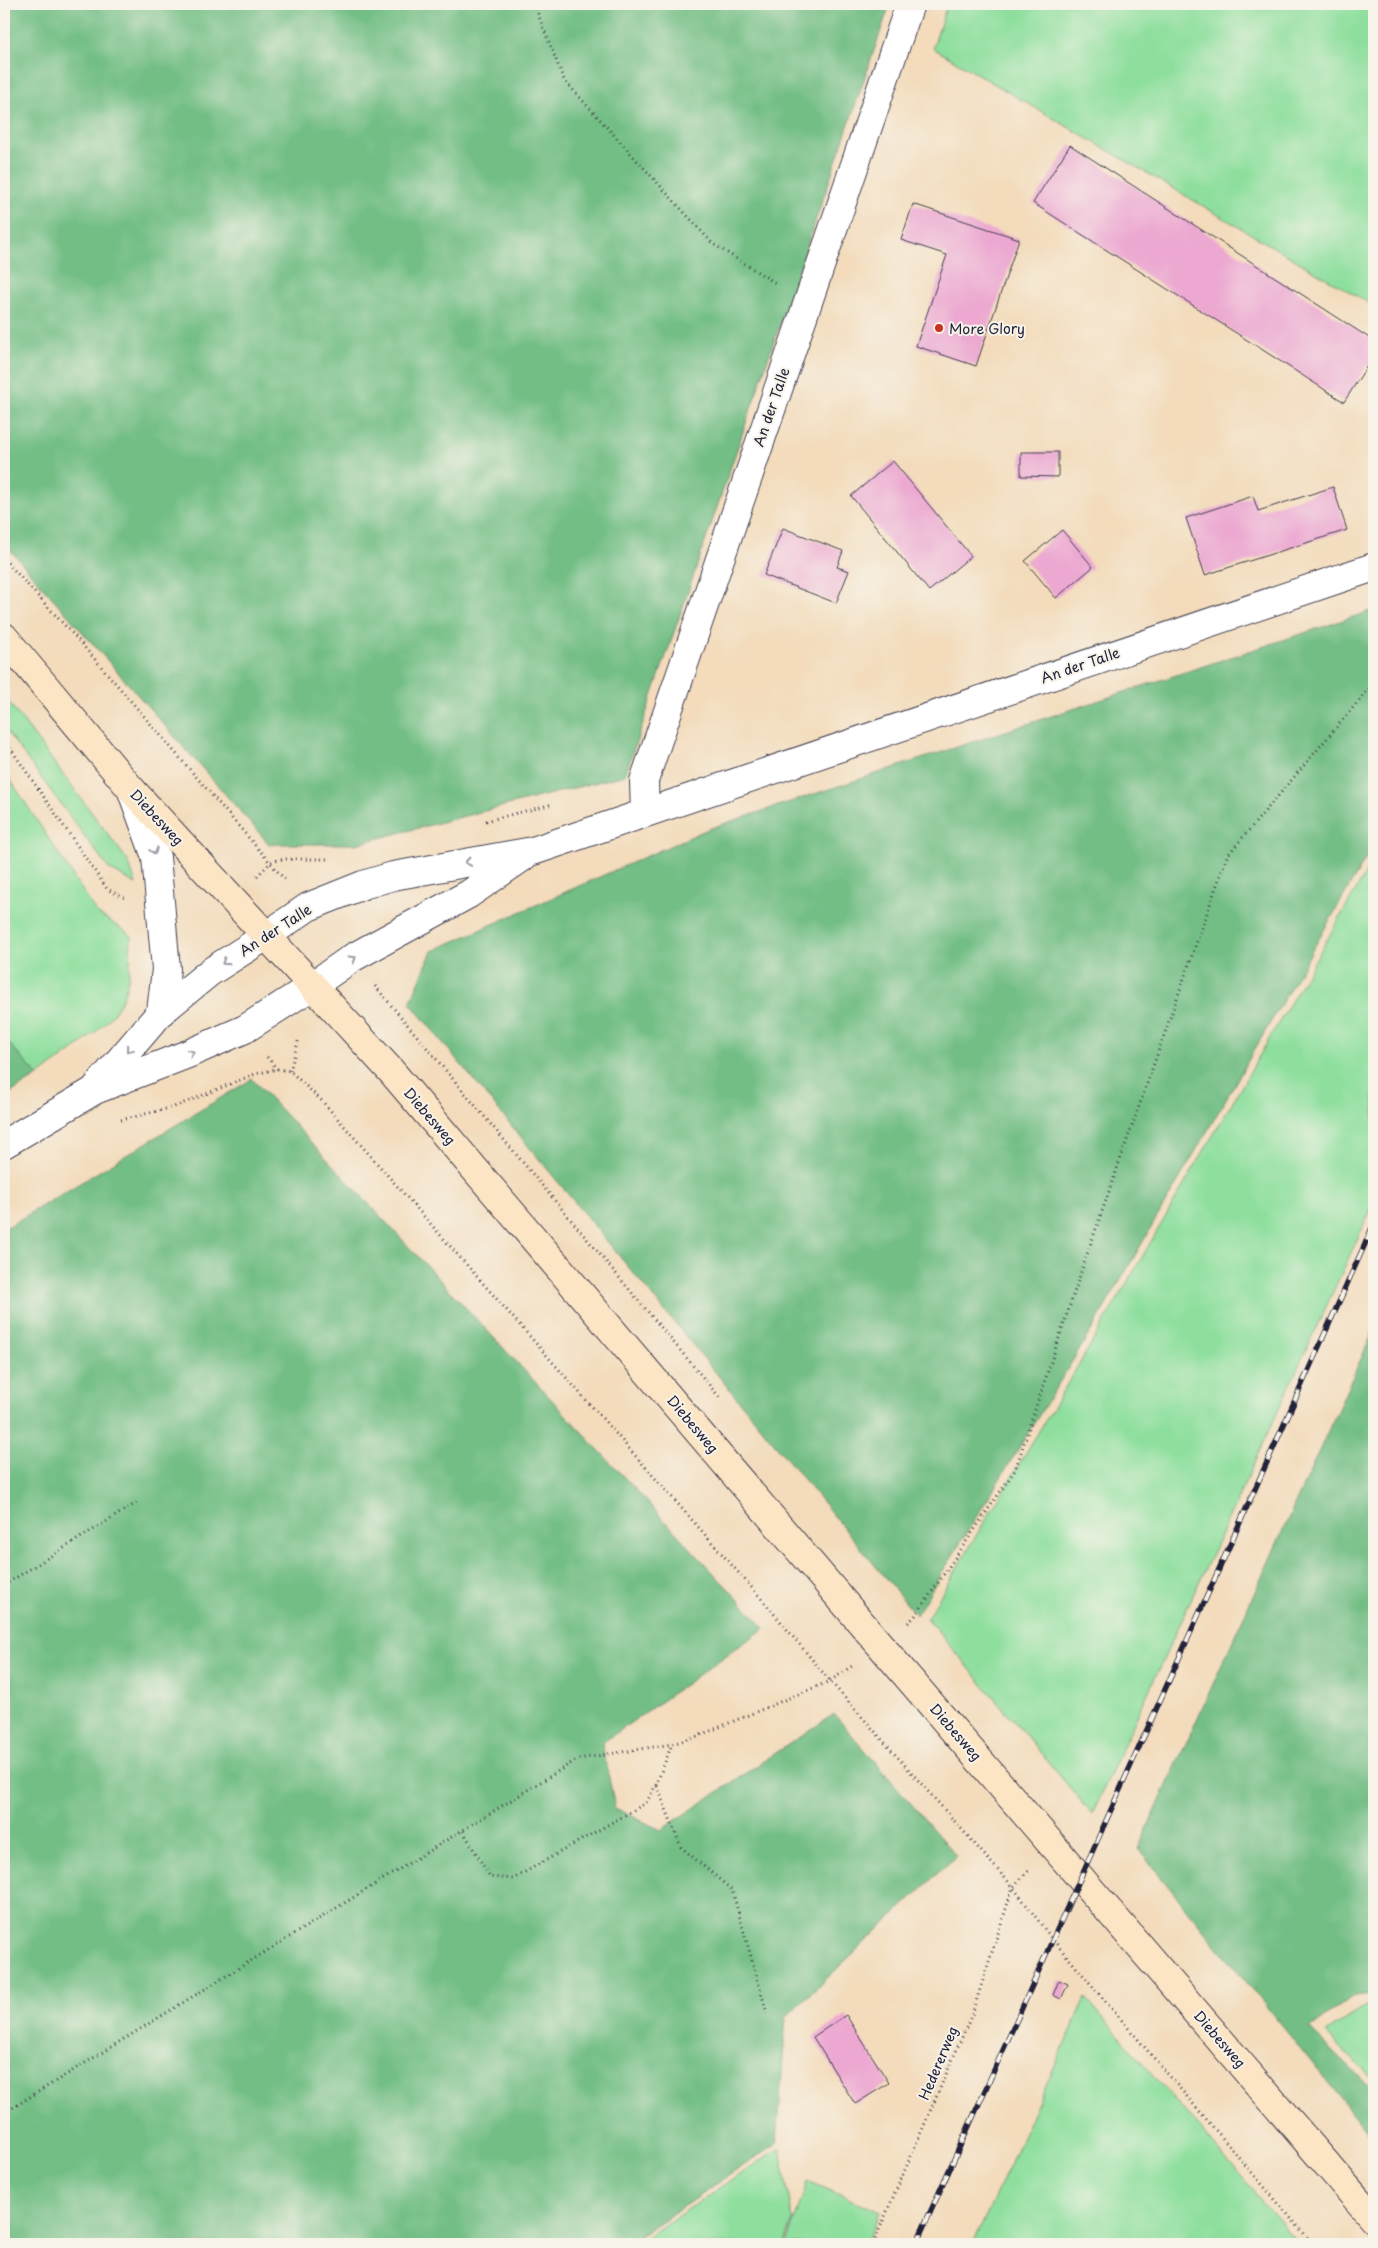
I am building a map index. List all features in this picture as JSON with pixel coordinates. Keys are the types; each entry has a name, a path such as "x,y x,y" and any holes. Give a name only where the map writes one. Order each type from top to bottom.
{"main road":[{"name":"Diebesweg","path":"4,636 131,789 417,1101 881,1646 1374,2219"}],"street":[{"name":"An der Talle","path":"645,813 644,781 910,4"},
{"name":"An der Talle","path":"94,1090 161,1012 210,972 308,907 362,885 393,876 533,850 1374,568"},
{"path":"131,789 156,857 166,969 161,1012"},
{"name":"An der Talle","path":"4,1144 94,1090 188,1054 245,1029 352,958 469,894 533,850"}],"path":[{"path":"534,4 564,80 713,244 808,302"},
{"path":"881,1646 916,1615 1015,1470 1085,1260 1227,856 1374,683"},
{"path":"4,739 107,889 126,899 160,911"},
{"path":"481,822 558,803"},
{"path":"234,900 271,862 283,859 333,858"},
{"path":"174,1107 255,1074 276,1069 290,1071 322,1101 1013,1887 1053,1940 1313,2244"},
{"path":"4,1585 138,1502"},
{"path":"4,2114 578,1759 672,1744 698,1736 830,1681"},
{"path":"463,1831 490,1877 513,1879 646,1803 656,1785 672,1744"},
{"path":"656,1785 681,1847 732,1890 767,2013"},
{"name":"Hedererweg","path":"873,2244 972,2014 1013,1887"}],"green space":[{"path":"4,4 890,4 625,775 356,844 269,844 4,543"},
{"path":"947,4 1374,4 1374,306 933,48"},
{"path":"1374,610 1374,844 1094,1326 916,1615 410,1003 432,951 708,829"},
{"path":"4,696 128,861 136,884 109,869 4,728"},
{"path":"4,770 97,913 131,935 130,967 127,984 116,1010 97,1031 38,1076 4,1038"},
{"path":"1374,859 1374,1203 1092,1814 927,1618 1099,1331"},
{"path":"4,1038 38,1076 4,1097"},
{"path":"252,1079 765,1628 602,1743 615,1808 661,1830 834,1714 956,1856 786,2017 777,2143 628,2244 4,2244 4,1229"},
{"path":"1374,1330 1374,1994 1353,1996 1310,2029 1374,2091 1374,2139 1138,1849"},
{"path":"1086,1998 1300,2244 973,2244"},
{"path":"1374,2002 1374,2080 1326,2033"},
{"path":"780,2148 793,2220 784,2244 636,2244"},
{"path":"808,2181 880,2212 865,2244 786,2244"}],"building":[{"path":"1070,145 1374,341 1374,355 1344,402 1033,203"},
{"path":"913,204 1019,239 976,366 916,346 947,255 901,240"},
{"path":"1021,452 1058,452 1058,477 1021,476"},
{"path":"893,461 971,556 929,591 851,496"},
{"path":"1333,487 1347,530 1205,575 1186,518 1253,496 1258,511"},
{"path":"783,528 843,551 837,567 849,571 836,603 764,575"},
{"path":"1062,530 1093,567 1056,598 1025,561"},
{"path":"1059,1980 1068,1984 1061,1999 1053,1995"},
{"path":"846,2015 889,2083 855,2104 813,2037"}],"railway":[{"path":"916,2244 1374,1224"}],"place":[{"name":"More Glory","path":"939,328"}]}
